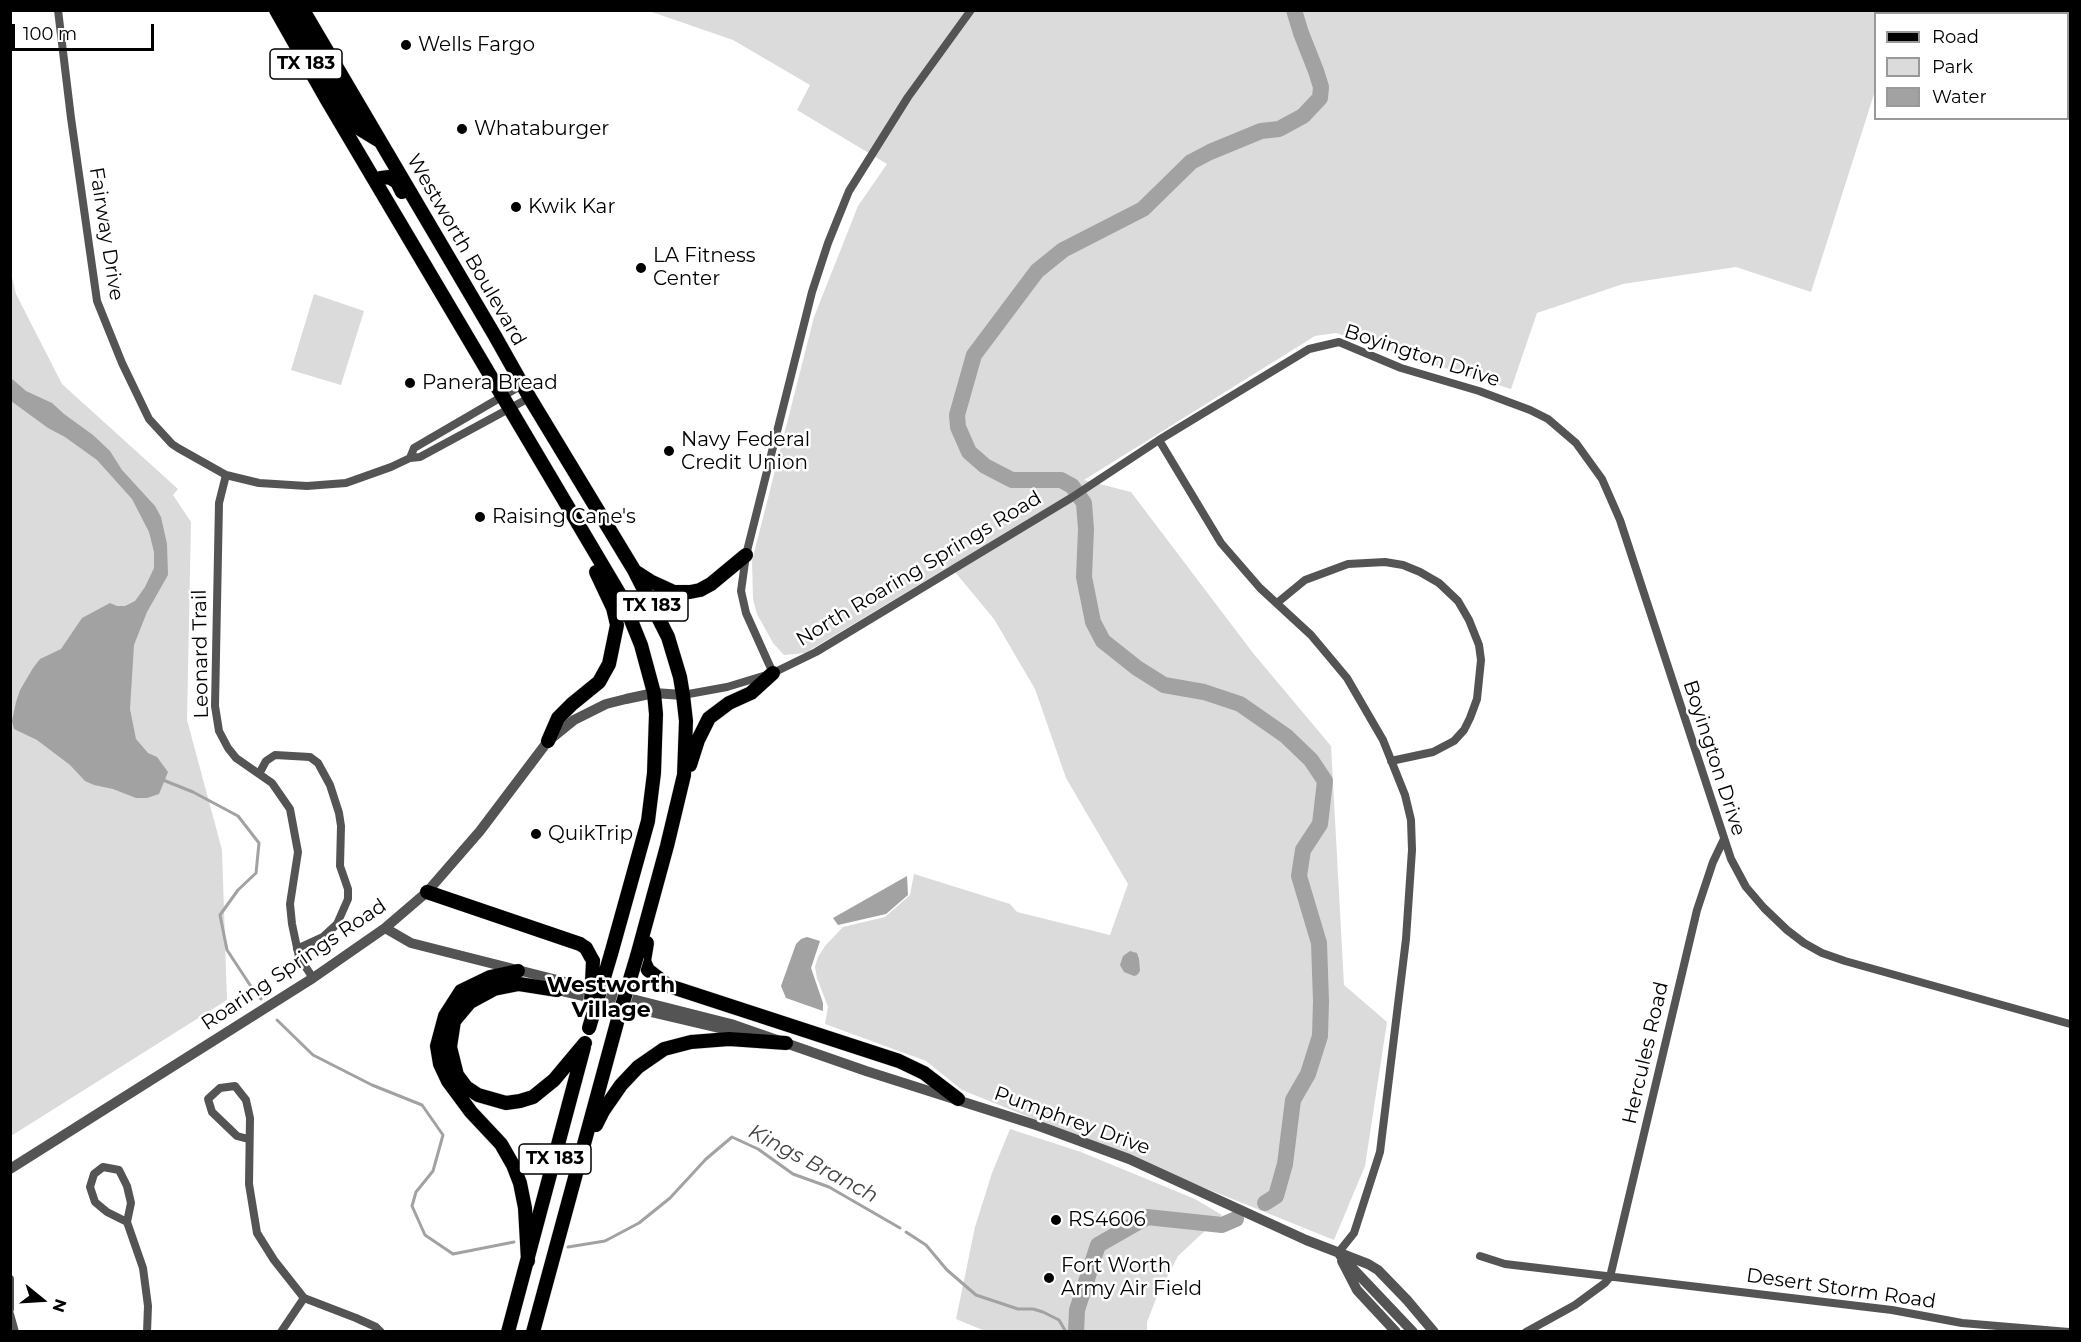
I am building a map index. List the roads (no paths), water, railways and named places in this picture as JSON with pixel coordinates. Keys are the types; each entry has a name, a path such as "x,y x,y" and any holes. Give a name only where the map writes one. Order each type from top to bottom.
{"main road":[{"name":"Westworth Boulevard","path":"303,10 522,385 634,570 665,629 680,677 686,739 684,775 679,799 654,898 618,1019 534,1327"},
{"path":"278,14 294,18 360,129 380,141"},
{"name":"TX 183","path":"278,14 626,605 654,693 656,738 648,821 589,1028 508,1332"},
{"path":"376,181 389,177 397,182 436,250 453,264"},
{"path":"548,741 558,718 599,682 609,664 615,642 617,625 613,608 580,541 578,523"},
{"path":"634,570 650,581 674,592 690,592 711,584 746,555"},
{"path":"679,799 698,740 709,718 729,703 751,693 773,674"},
{"path":"648,821 672,828"},
{"path":"427,892 586,948 593,961 589,1028"},
{"path":"654,898 644,961 648,970 669,986 899,1060 924,1073 958,1099"},
{"path":"518,971 490,977 462,991 445,1016 437,1046 440,1064 448,1081 471,1112 501,1144 513,1165 520,1183 525,1208 528,1261"},
{"path":"557,990 519,984 494,988 470,1002 454,1021 450,1047 457,1075 466,1087 478,1095 506,1103 520,1101 533,1097 554,1080 585,1043"},
{"path":"583,1151 603,1111 621,1085 638,1067 664,1049 691,1042 729,1039 786,1043"},
{"path":"512,1316 534,1327"}],"street":[{"name":"Fairway Drive","path":"58,10 98,302 122,363 149,419 171,444 226,475 259,483 307,486 346,483 410,458 420,457 530,398"},
{"path":"773,674 746,613 741,591 746,555 802,330 828,243 849,191 908,97 971,10"},
{"name":"Boyington Drive","path":"1159,440 1309,349 1339,342 1401,368 1479,391 1548,419 1564,431 1583,452 1602,479 1620,520 1731,859 1746,886 1764,908 1804,943 1822,953 2070,1024"},
{"name":"Fairway Drive","path":"410,458 414,448 522,385"},
{"path":"1159,440 1221,543 1243,570 1311,635 1347,678 1378,731 1405,795 1411,820 1412,850 1406,939 1380,1152 1354,1233 1338,1253"},
{"name":"North Roaring Springs Road","path":"683,695 726,687 773,674 816,652 1071,498 1159,440"},
{"name":"Leonard Trail","path":"226,475 219,502 214,706 219,731 228,748 236,758 272,783 290,809 298,852 290,904 299,957 313,978"},
{"path":"1277,603 1305,580 1348,564 1385,562 1403,565 1420,572 1439,583 1458,601 1479,645 1481,660 1477,699 1470,718 1464,730 1454,741 1433,752 1391,761"},
{"name":"Roaring Springs Road","path":"10,1169 313,978 385,928 427,892 480,831 548,741 574,720 606,704 654,693 683,695"},
{"path":"259,774 266,761 274,755 310,757 323,771 336,800 341,826 340,866 348,889 348,899 337,924 323,937 297,949"},
{"name":"Hercules Road","path":"1610,1277 1697,910 1713,862 1724,839"},
{"path":"385,928 411,943 732,1024 786,1043"},
{"path":"557,990 786,1043"},
{"name":"Pumphrey Drive","path":"786,1043 958,1099 1129,1159 1338,1253 1368,1264 1378,1270 1434,1332"},
{"path":"248,1139 237,1136 212,1112 208,1099 220,1088 235,1086 246,1100 250,1118 249,1184 257,1233 274,1260 304,1298 356,1318 376,1327 381,1332"},
{"path":"127,1222 107,1212 95,1202 90,1187 94,1174 103,1167 118,1170 128,1186 131,1203 127,1222 143,1268 148,1306 147,1332"},
{"path":"1338,1253 1357,1290 1396,1332"},
{"path":"1338,1253 1359,1282 1403,1332"},
{"path":"1338,1253 1413,1332"},
{"name":"Desert Storm Road","path":"1480,1256 1506,1264 1892,1310 1962,1327 2069,1332"},
{"path":"1526,1332 1575,1305 1610,1277"},
{"path":"10,1279 10,1309"},
{"path":"281,1332 304,1298"},
{"path":"10,1314 15,1332"}],"water":[{"path":"11,378 26,391 52,403 93,435 110,451 122,470 155,506 161,517 167,544 168,575 147,612 134,645 130,709 136,739 148,753 157,757 168,772 159,794 147,798 136,798 85,781 70,765 37,740 14,729 12,721 20,690 40,659 61,649 82,618 110,603 125,606 135,601 154,568 154,552 149,532 132,499 97,460 11,401"},
{"path":"907,876 908,895 886,914 838,925 833,918"},
{"path":"807,937 820,941 811,968 823,1003 823,1011 786,998 781,986 796,944"},
{"path":"1130,951 1137,953 1139,959 1140,971 1134,976 1124,972 1120,965 1123,956"}],"waterway":[{"path":"1265,1203 1276,1196 1285,1164 1293,1100 1308,1074 1320,1036 1319,943 1299,876 1303,850 1320,824 1325,781 1311,760 1286,736 1240,704 1204,692 1164,685 1137,668 1103,641 1093,622 1084,577 1086,529 1084,503 1072,486 1061,480 1012,480 985,466 969,452 958,427 957,415 974,355 1037,271 1063,250 1143,209 1191,162 1261,131 1279,129 1303,116 1320,98 1321,87 1294,10"},
{"name":"Kings Branch","path":"163,780 193,792 238,816 259,843 256,873 238,890 220,915 227,950 261,999"},
{"name":"Kings Branch","path":"277,1020 313,1055 372,1085 422,1105 443,1135 433,1171 416,1192 412,1206 425,1235 453,1254 514,1242"},
{"name":"Kings Branch","path":"568,1247 605,1241 639,1223 670,1198 706,1159 732,1137 758,1149 793,1174 829,1187 900,1228"},
{"path":"1076,1332 1077,1310 1098,1245 1147,1217 1222,1225 1236,1219"},
{"name":"Kings Branch","path":"906,1232 926,1245 947,1270 976,1295 1018,1309 1043,1312 1059,1320 1066,1332"}],"place":[{"name":"Wells Fargo","path":"406,45"},
{"name":"Whataburger","path":"462,129"},
{"name":"Kwik Kar","path":"516,207"},
{"name":"LA Fitness Center","path":"641,268"},
{"name":"Panera Bread","path":"410,383"},
{"name":"Navy Federal Credit Union","path":"669,451"},
{"name":"Raising Cane's","path":"480,517"},
{"name":"QuikTrip","path":"536,834"},
{"name":"RS4606","path":"1056,1220"},
{"name":"Fort Worth Army Air Field","path":"1049,1278"}],"district":[{"name":"Westworth Village","path":"611,998"}]}
